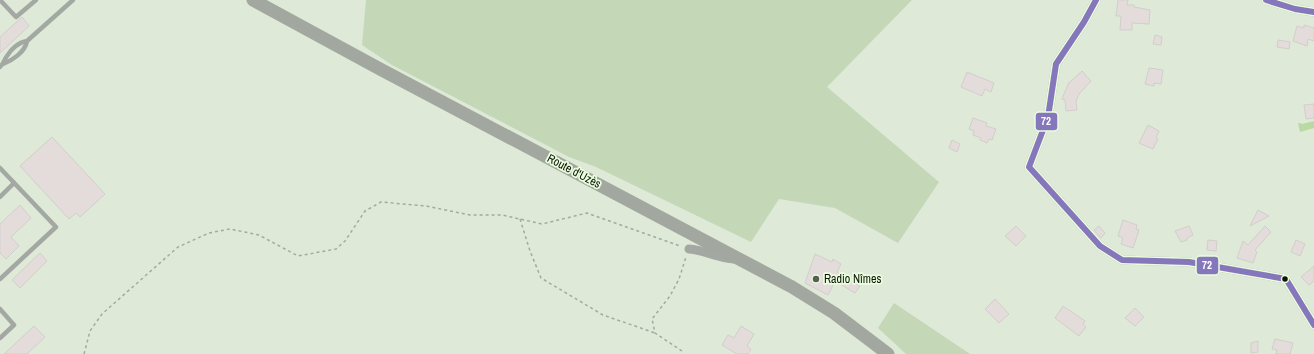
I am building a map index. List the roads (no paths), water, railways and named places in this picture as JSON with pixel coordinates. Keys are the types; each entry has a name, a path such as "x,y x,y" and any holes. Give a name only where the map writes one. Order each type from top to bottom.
{"main road":[{"name":"Route d'Uzès","path":"253,0 380,69 741,259 811,298 834,313 888,354"}],"street":[{"path":"1096,0 1084,22 1056,64 1048,117 1029,167 1100,246 1122,260 1189,262 1286,278 1314,325"},
{"path":"1266,0 1294,9 1314,12"},
{"path":"688,249 699,250 724,258 741,259"}],"lane":[{"path":"0,0 16,17 36,0"},
{"path":"2,65 7,55 19,43 27,41 73,0"},
{"path":"2,65 11,61 18,55 26,47 27,41"},
{"path":"0,168 56,227 0,279"},
{"path":"0,197 14,183"},
{"path":"0,309 14,325 0,338"}],"place":[{"name":"Radio Nîmes","path":"816,279"}]}
